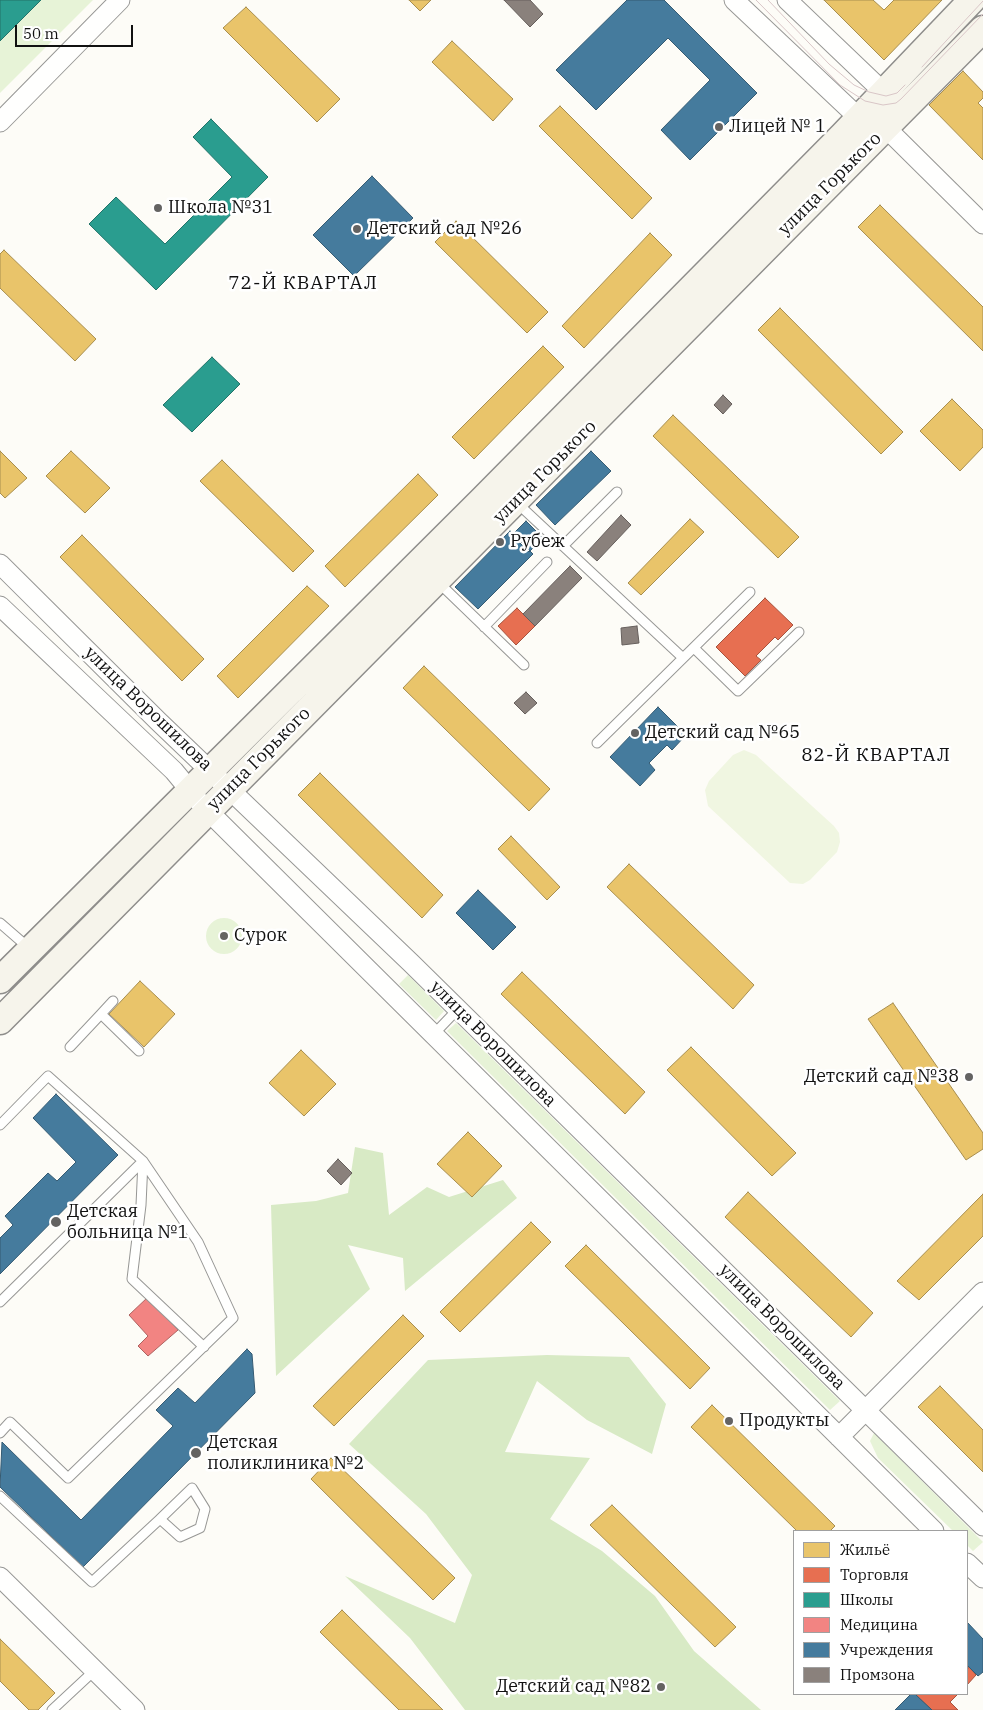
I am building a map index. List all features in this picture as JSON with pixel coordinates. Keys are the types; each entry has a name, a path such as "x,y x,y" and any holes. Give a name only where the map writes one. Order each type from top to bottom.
{"main road":[{"name":"улица Горького","path":"221,779 972,0"},
{"name":"улица Горького","path":"0,980 30,950 198,801 437,581 983,29"},
{"name":"улица Горького","path":"0,1021 198,801"}],"street":[{"path":"0,122 120,0"},
{"path":"734,0 859,118 886,128 983,224"},
{"path":"787,0 875,84 881,95 886,128"},
{"name":"улица Ворошилова","path":"0,564 158,721 221,779 983,1526"},
{"name":"улица Ворошилова","path":"0,606 174,771 198,801 933,1530"},
{"path":"839,1437 983,1292"},
{"path":"0,1577 135,1710"}],"lane":[{"path":"563,546 617,492"},
{"path":"516,502 683,658"},
{"path":"484,627 547,562"},
{"path":"437,581 524,665"},
{"path":"598,743 750,592"},
{"path":"694,648 738,691 799,632"},
{"path":"0,923 30,950"},
{"path":"70,1047 113,1001"},
{"path":"434,1034 457,1010"},
{"path":"101,1014 139,1051"},
{"path":"0,1125 48,1076 143,1161 198,1242 233,1318 68,1478 10,1422 0,1433"},
{"path":"0,1302 143,1161"},
{"path":"143,1161 141,1205 132,1279 204,1347"},
{"path":"0,1496 92,1582 192,1488 205,1509 200,1528 180,1537 160,1519"},
{"path":"52,1710 94,1670"}],"green space":[{"path":"0,0 93,0 0,93"},
{"path":"744,750 756,755 834,826 839,833 840,842 837,852 810,880 803,884 790,883 708,806 705,790 709,781 733,755"},
{"path":"224,918 231,919 237,923 241,929 241,943 237,949 231,953 224,954 217,953 211,949 207,943 206,936 207,929 211,923 217,919"},
{"path":"408,975 444,1011 436,1020 399,984"},
{"path":"456,1023 840,1401 830,1410 447,1031"},
{"path":"355,1147 383,1153 389,1215 427,1187 449,1197 503,1180 517,1198 405,1291 403,1258 348,1245 370,1289 276,1376 271,1205 316,1201 348,1193"},
{"path":"547,1355 629,1357 666,1404 652,1454 587,1420 537,1381 505,1452 590,1458 550,1519 602,1551 655,1596 694,1651 761,1710 465,1710 410,1638 345,1576 455,1623 472,1575 426,1514 349,1444 428,1360"},
{"path":"874,1433 983,1542 973,1551 968,1546 968,1530 952,1530 878,1458 870,1441"}],"building: Жильё":[{"path":"409,0 431,0 420,11"},
{"path":"824,0 873,0 884,10 894,0 942,0 884,60"},
{"path":"246,7 340,99 317,122 223,28"},
{"path":"452,41 513,99 493,121 432,62"},
{"path":"963,71 983,92 983,98 978,103 983,108 983,160 929,105"},
{"path":"560,106 652,198 632,219 539,126"},
{"path":"880,205 983,307 983,351 858,227"},
{"path":"456,221 548,312 527,333 435,242"},
{"path":"650,233 672,255 584,348 562,326"},
{"path":"4,250 96,339 75,361 0,288 0,254"},
{"path":"780,308 903,432 881,454 758,330"},
{"path":"543,346 564,367 474,459 452,437"},
{"path":"952,399 983,430 983,447 960,471 920,431"},
{"path":"673,415 799,537 778,558 653,436"},
{"path":"0,451 27,478 5,498 0,493"},
{"path":"71,451 110,488 85,513 46,476"},
{"path":"222,460 314,551 293,572 200,481"},
{"path":"418,474 438,495 345,587 325,566"},
{"path":"690,519 704,532 641,595 628,583"},
{"path":"82,535 204,659 182,681 60,557"},
{"path":"307,586 329,606 238,698 217,676"},
{"path":"424,666 550,789 529,811 403,688"},
{"path":"320,773 443,895 422,918 298,795"},
{"path":"511,836 560,887 547,900 498,849"},
{"path":"629,864 754,985 733,1009 607,887"},
{"path":"522,972 645,1092 625,1114 501,994"},
{"path":"140,981 175,1014 144,1047 109,1014"},
{"path":"893,1003 983,1133 983,1149 966,1160 868,1019"},
{"path":"691,1047 796,1153 772,1176 667,1070"},
{"path":"301,1050 336,1084 304,1116 269,1083"},
{"path":"468,1132 502,1166 472,1197 437,1164"},
{"path":"748,1192 873,1313 851,1337 725,1217"},
{"path":"983,1194 983,1236 919,1300 897,1281"},
{"path":"531,1222 551,1242 460,1332 440,1312"},
{"path":"586,1245 710,1368 690,1389 565,1266"},
{"path":"403,1315 424,1336 334,1426 313,1406"},
{"path":"940,1386 983,1430 983,1472 918,1407"},
{"path":"712,1405 835,1526 831,1530 796,1530 691,1427"},
{"path":"331,1458 455,1578 433,1600 311,1479"},
{"path":"612,1505 736,1627 715,1647 590,1525"},
{"path":"342,1610 443,1710 399,1710 320,1632"},
{"path":"0,1639 55,1693 38,1710 29,1710 0,1681"}],"building: Торговля":[{"path":"765,598 793,625 778,640 775,637 756,656 761,660 745,676 716,647"},
{"path":"517,608 535,626 516,645 498,626"},
{"path":"969,1667 976,1675 968,1684"},
{"path":"916,1695 957,1695 950,1702 958,1710 931,1710"}],"building: Школы":[{"path":"0,0 41,0 0,41"},
{"path":"211,119 268,177 156,290 89,224 116,197 165,244 232,177 193,137"},
{"path":"212,357 240,384 192,432 163,405"}],"building: Медицина":[{"path":"148,1297 178,1330 148,1356 138,1346 148,1336 129,1315"}],"building: Учреждения":[{"path":"627,0 664,0 757,93 690,160 661,130 710,80 668,38 596,110 556,70"},
{"path":"372,176 413,218 354,276 313,235"},
{"path":"591,451 611,471 555,525 536,505"},
{"path":"526,521 543,538 529,552 512,535"},
{"path":"510,531 533,554 478,609 455,587"},
{"path":"658,707 686,735 672,750 667,745 649,763 655,770 640,786 610,757"},
{"path":"478,890 516,927 493,950 456,913"},
{"path":"56,1094 118,1155 0,1274 0,1238 13,1225 5,1216 48,1173 57,1181 76,1162 33,1118"},
{"path":"247,1349 252,1354 255,1393 83,1567 0,1487 2,1442 81,1520 173,1426 156,1410 178,1388 195,1403"},
{"path":"968,1623 983,1639 983,1672 978,1676 968,1666"},
{"path":"910,1695 916,1695 932,1710 895,1710"}],"building: Промзона":[{"path":"504,0 530,0 543,14 530,27"},
{"path":"723,395 732,404 723,414 714,405"},
{"path":"621,515 631,525 597,561 587,552"},
{"path":"570,566 582,578 535,626 523,614"},
{"path":"637,626 639,643 622,645 621,628"},
{"path":"526,692 537,703 525,714 514,703"},
{"path":"338,1159 352,1173 341,1185 327,1171"}],"tram line":[{"path":"756,0 840,85 865,101 883,105 896,103 901,99 983,14"},
{"path":"768,0 829,64 854,85 869,92 886,96 897,93 905,85"},
{"path":"922,67 983,1"}],"place":[{"name":"Лицей № 1","path":"719,127"},
{"name":"Школа №31","path":"158,208"},
{"name":"Детский сад №26","path":"357,229"},
{"name":"Рубеж","path":"500,542"},
{"name":"Детский сад №65","path":"635,733"},
{"name":"Сурок","path":"224,936"},
{"name":"Детский сад №38","path":"969,1077"},
{"name":"Детская больница №1","path":"56,1222"},
{"name":"Продукты","path":"729,1421"},
{"name":"Детская поликлиника №2","path":"196,1453"},
{"name":"Детский сад №82","path":"661,1687"}],"district":[{"name":"72-Й КВАРТАЛ","path":"303,284"},
{"name":"82-Й КВАРТАЛ","path":"876,756"}]}
